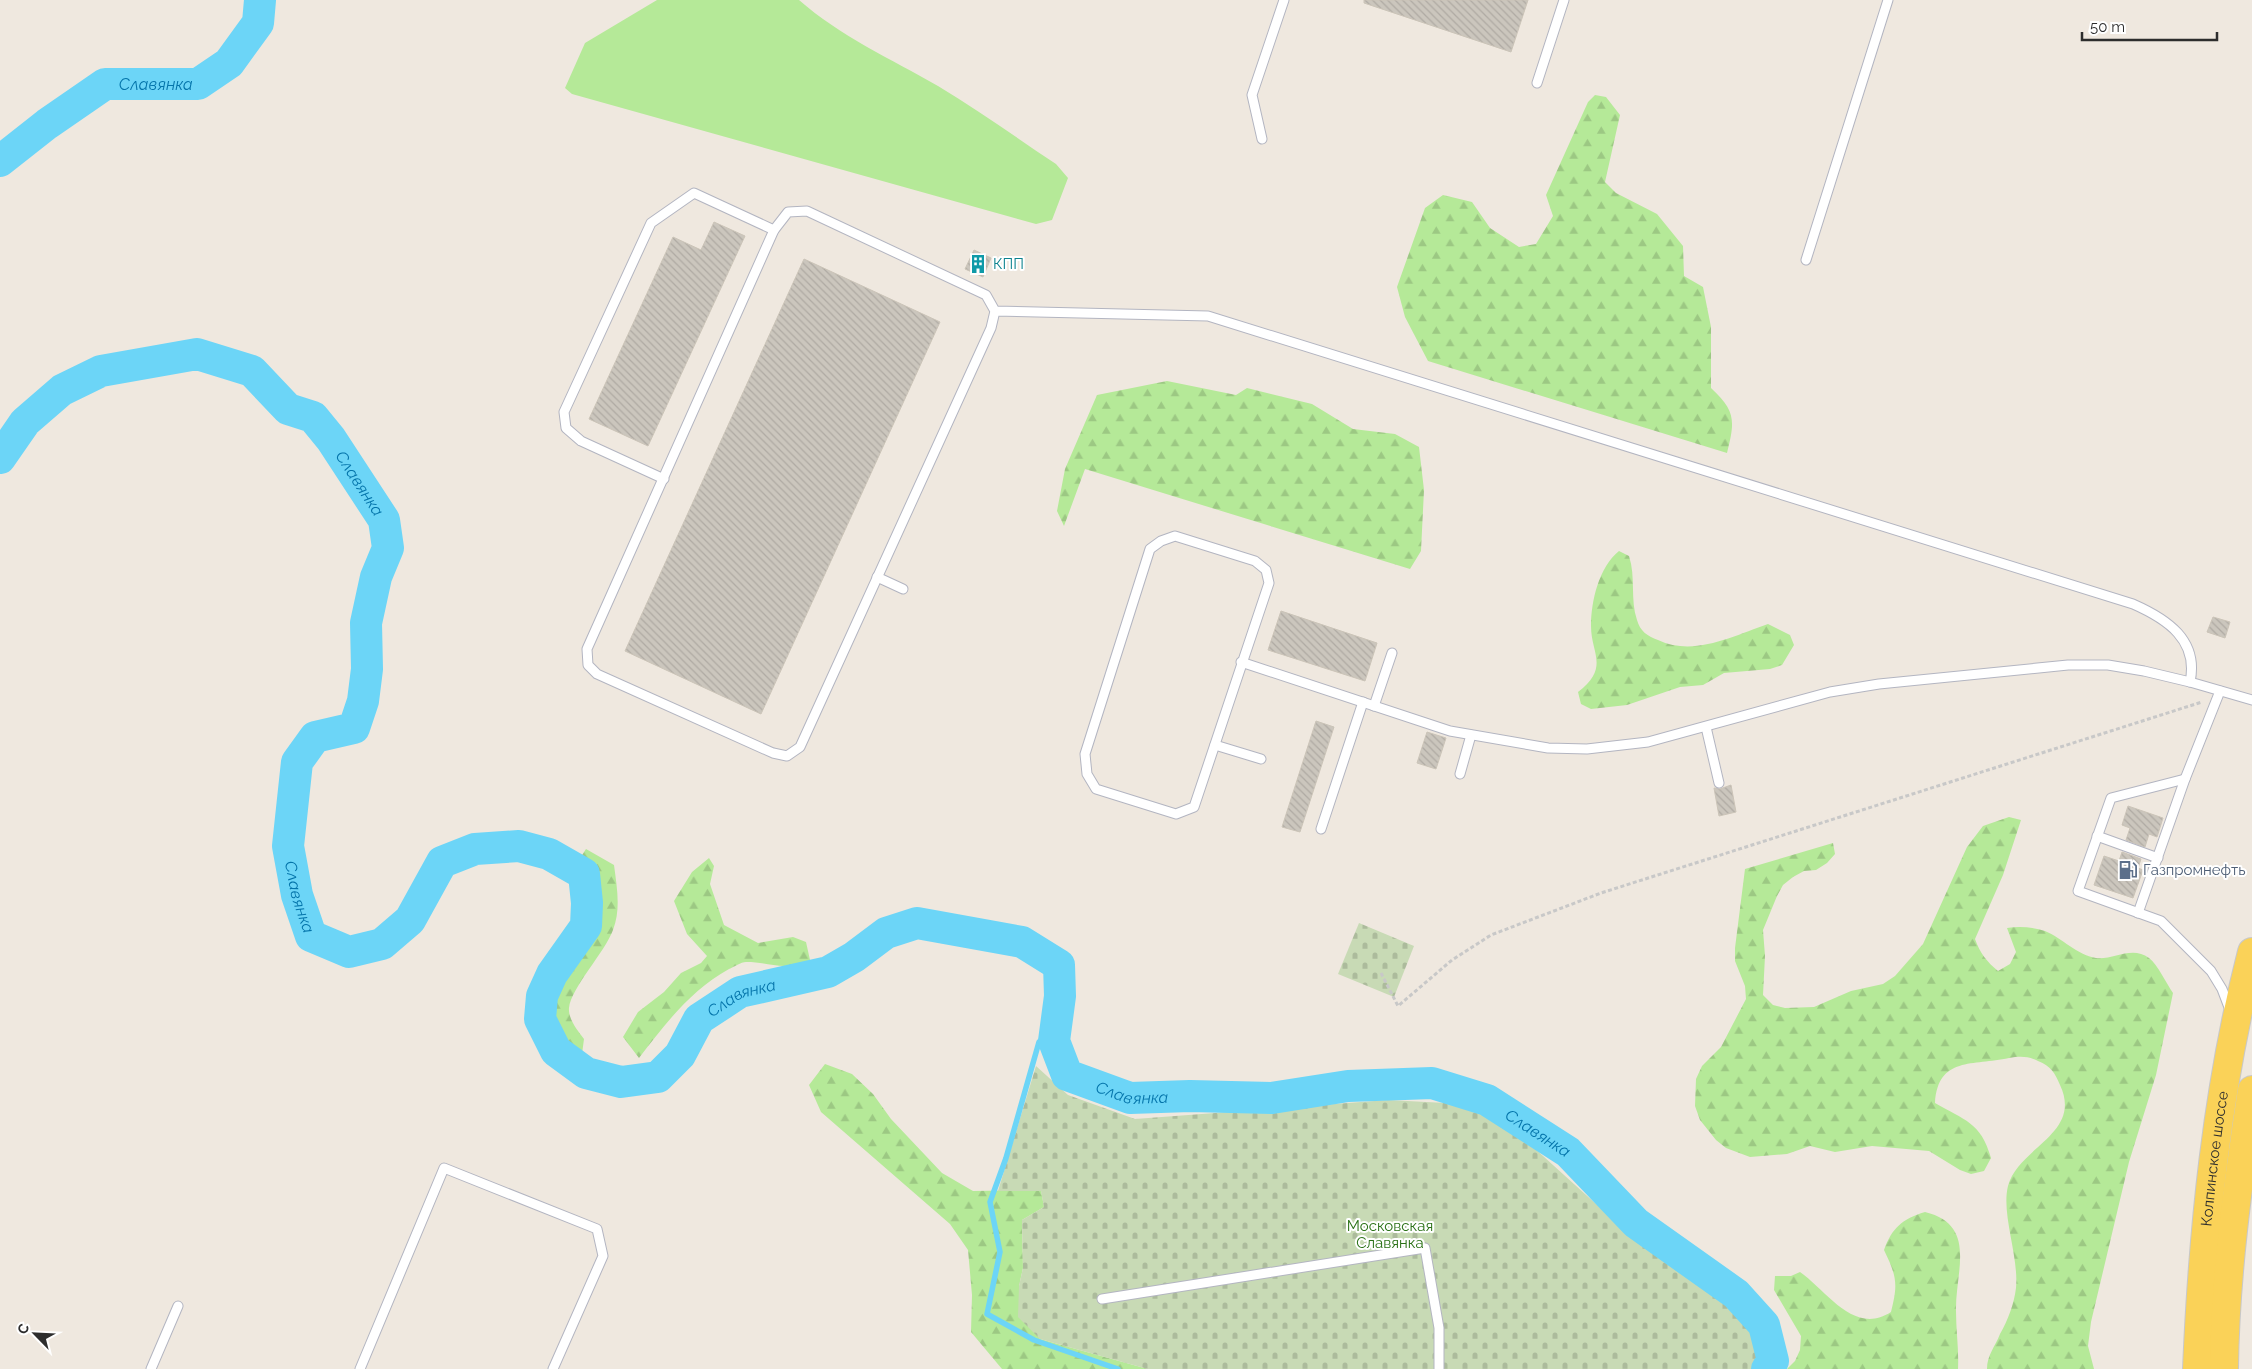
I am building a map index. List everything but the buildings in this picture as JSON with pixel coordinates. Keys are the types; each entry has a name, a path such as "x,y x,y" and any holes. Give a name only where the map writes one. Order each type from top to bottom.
{"main road":[{"name":"Колпинское шоссе","path":"2197,1369 2208,1206 2215,1142 2235,1024 2252,952"},
{"name":"Колпинское шоссе","path":"2224,1369 2228,1288 2252,1090"}],"lane":[{"path":"1262,139 1252,95 1284,0"},
{"path":"1538,83 1564,0"},
{"path":"1806,260 1888,0"},
{"path":"664,480 581,442 566,428 564,412 651,223 694,193 774,230"},
{"path":"807,211 986,296 995,311 991,328 800,746 787,756 773,753 597,674 588,665 587,649 774,230 788,212 807,211"},
{"path":"995,311 1208,316 2133,604 2158,615 2176,630 2186,645 2193,667 2190,682"},
{"path":"1176,536 1255,560 1266,570 1269,583 1214,745 1194,807 1176,814 1096,789 1087,774 1085,754 1150,549 1161,541 1176,536"},
{"path":"877,577 903,589"},
{"path":"1374,706 1392,653"},
{"path":"1241,662 1470,736 1548,748 1587,749 1648,742 1830,692 1879,684 2068,665 2108,665 2190,682 2252,700"},
{"path":"2138,912 2185,780 2220,691"},
{"path":"1321,829 1363,702"},
{"path":"1706,727 1719,783"},
{"path":"1460,774 1470,736"},
{"path":"1214,745 1261,759"},
{"path":"2185,780 2111,798 2078,891 2161,922 2211,971 2222,989 2235,1024"},
{"path":"2097,836 2158,858"},
{"path":"360,1369 444,1168 597,1229 603,1256 553,1369"},
{"path":"1102,1299 1425,1248 1439,1328 1439,1369"},
{"path":"151,1369 178,1306"}],"path":[{"path":"1381,972 1398,1006 1452,960 1500,932 1611,890 2200,704 2220,691"}],"green space":[{"path":"657,0 799,0 831,25 953,95 1056,164 1068,178 1052,220 1036,224 572,94 565,88 585,43"},
{"path":"1595,95 1606,97 1620,115 1605,182 1616,193 1657,214 1683,246 1684,276 1703,287 1711,327 1711,388 1725,403 1731,417 1731,433 1727,453 1428,361 1405,317 1397,287 1425,208 1443,195 1472,202 1490,228 1519,247 1536,244 1553,216 1546,195 1588,102"},
{"path":"1167,381 1236,395 1247,388 1312,404 1353,429 1395,434 1419,447 1424,490 1421,551 1410,569 1085,469 1064,526 1057,511 1065,469 1097,395"},
{"path":"1619,551 1629,556 1635,612 1638,624 1647,635 1672,645 1699,646 1727,639 1768,624 1790,635 1794,645 1782,665 1770,669 1724,673 1703,685 1680,687 1627,705 1591,709 1581,704 1578,692 1594,675 1596,668 1591,626 1595,596 1601,575"},
{"path":"2009,817 2021,820 2003,875 1975,939 1990,964 1998,971 2010,964 2016,952 2007,928 2031,928 2045,931 2082,954 2096,958 2130,953 2143,954 2156,965 2173,993 2156,1075 2129,1162 2091,1322 2088,1346 2094,1369 1987,1369 1990,1355 2010,1312 2016,1288 2015,1263 2006,1197 2008,1186 2014,1172 2056,1128 2063,1116 2065,1102 2060,1085 2054,1073 2046,1065 2031,1058 2013,1057 1960,1066 1950,1070 1943,1077 1938,1088 1935,1103 1963,1118 1977,1129 1987,1146 1991,1158 1984,1171 1971,1174 1960,1170 1929,1151 1872,1146 1835,1152 1810,1146 1787,1154 1750,1157 1726,1148 1716,1140 1700,1120 1695,1106 1696,1079 1702,1066 1721,1047 1746,999 1745,986 1735,961 1745,869 1833,843 1835,854 1827,863 1816,870 1804,871 1783,885 1763,930 1765,956 1763,995 1773,1005 1785,1008 1814,1007 1851,991 1883,984 1895,976 1923,944 1967,847 1983,826"},
{"path":"586,849 614,865 618,906 609,939 576,990 569,1008 572,1021 584,1039 582,1054 564,1047 549,1017 556,982 584,949 597,911 592,875 577,863"},
{"path":"709,858 714,866 710,884 724,925 758,943 793,937 806,942 810,960 800,964 785,966 746,962 715,977 691,997 669,1020 639,1058 623,1037 638,1012 664,992 681,973 701,963 707,956 687,934 674,901 692,872"},
{"path":"1359,923 1414,946 1394,997 1338,974"},
{"path":"825,1064 852,1074 873,1094 891,1119 942,1173 973,1191 1041,1190 1044,1207 1022,1220 1023,1268 1019,1286 1040,1339 1148,1369 1002,1369 971,1332 972,1295 968,1250 950,1224 821,1112 809,1085"},
{"name":"Московская Славянка","path":"1036,1066 1068,1095 1135,1119 1388,1100 1465,1104 1521,1136 1617,1223 1731,1297 1750,1322 1760,1348 1752,1369 1148,1369 1040,1339 1018,1317 1019,1286 1023,1268 1022,1220 1044,1207 1041,1191 998,1191"},
{"path":"1925,1212 1942,1218 1952,1227 1958,1239 1960,1266 1956,1311 1958,1369 1787,1369 1795,1361 1800,1350 1801,1336 1774,1290 1775,1276 1791,1276 1800,1272 1853,1315 1865,1319 1878,1318 1891,1312 1895,1294 1894,1274 1884,1250 1887,1242 1894,1230 1904,1221"}],"waterway":[{"name":"Славянка","path":"0,161 47,124 105,84 198,84 229,63 258,23 260,0"},
{"name":"Славянка","path":"0,458 25,422 62,390 101,371 197,354 252,371 288,409 313,417 331,439 384,520 388,548 376,577 366,623 367,669 363,701 354,728 315,737 297,762 288,846 297,895 311,936 349,952 382,944 410,920 442,862 475,849 519,846 549,854 584,874 587,903 586,926 552,974 542,996 540,1019 556,1051 586,1073 621,1082 658,1077 680,1055 699,1019 740,992 828,972 854,957 886,933 917,923 1022,942 1059,965 1060,996 1054,1041 1067,1075 1130,1098 1190,1096 1272,1098 1348,1086 1432,1083 1487,1100 1568,1152 1636,1223 1736,1294 1764,1325 1773,1361 1767,1369"},
{"path":"1056,1029 1039,1042 1006,1158 990,1202 1000,1252 987,1314 1034,1340 1118,1369"}],"place":[{"name":"КПП","path":"978,264"},
{"name":"Газпромнефть","path":"2128,870"}]}
